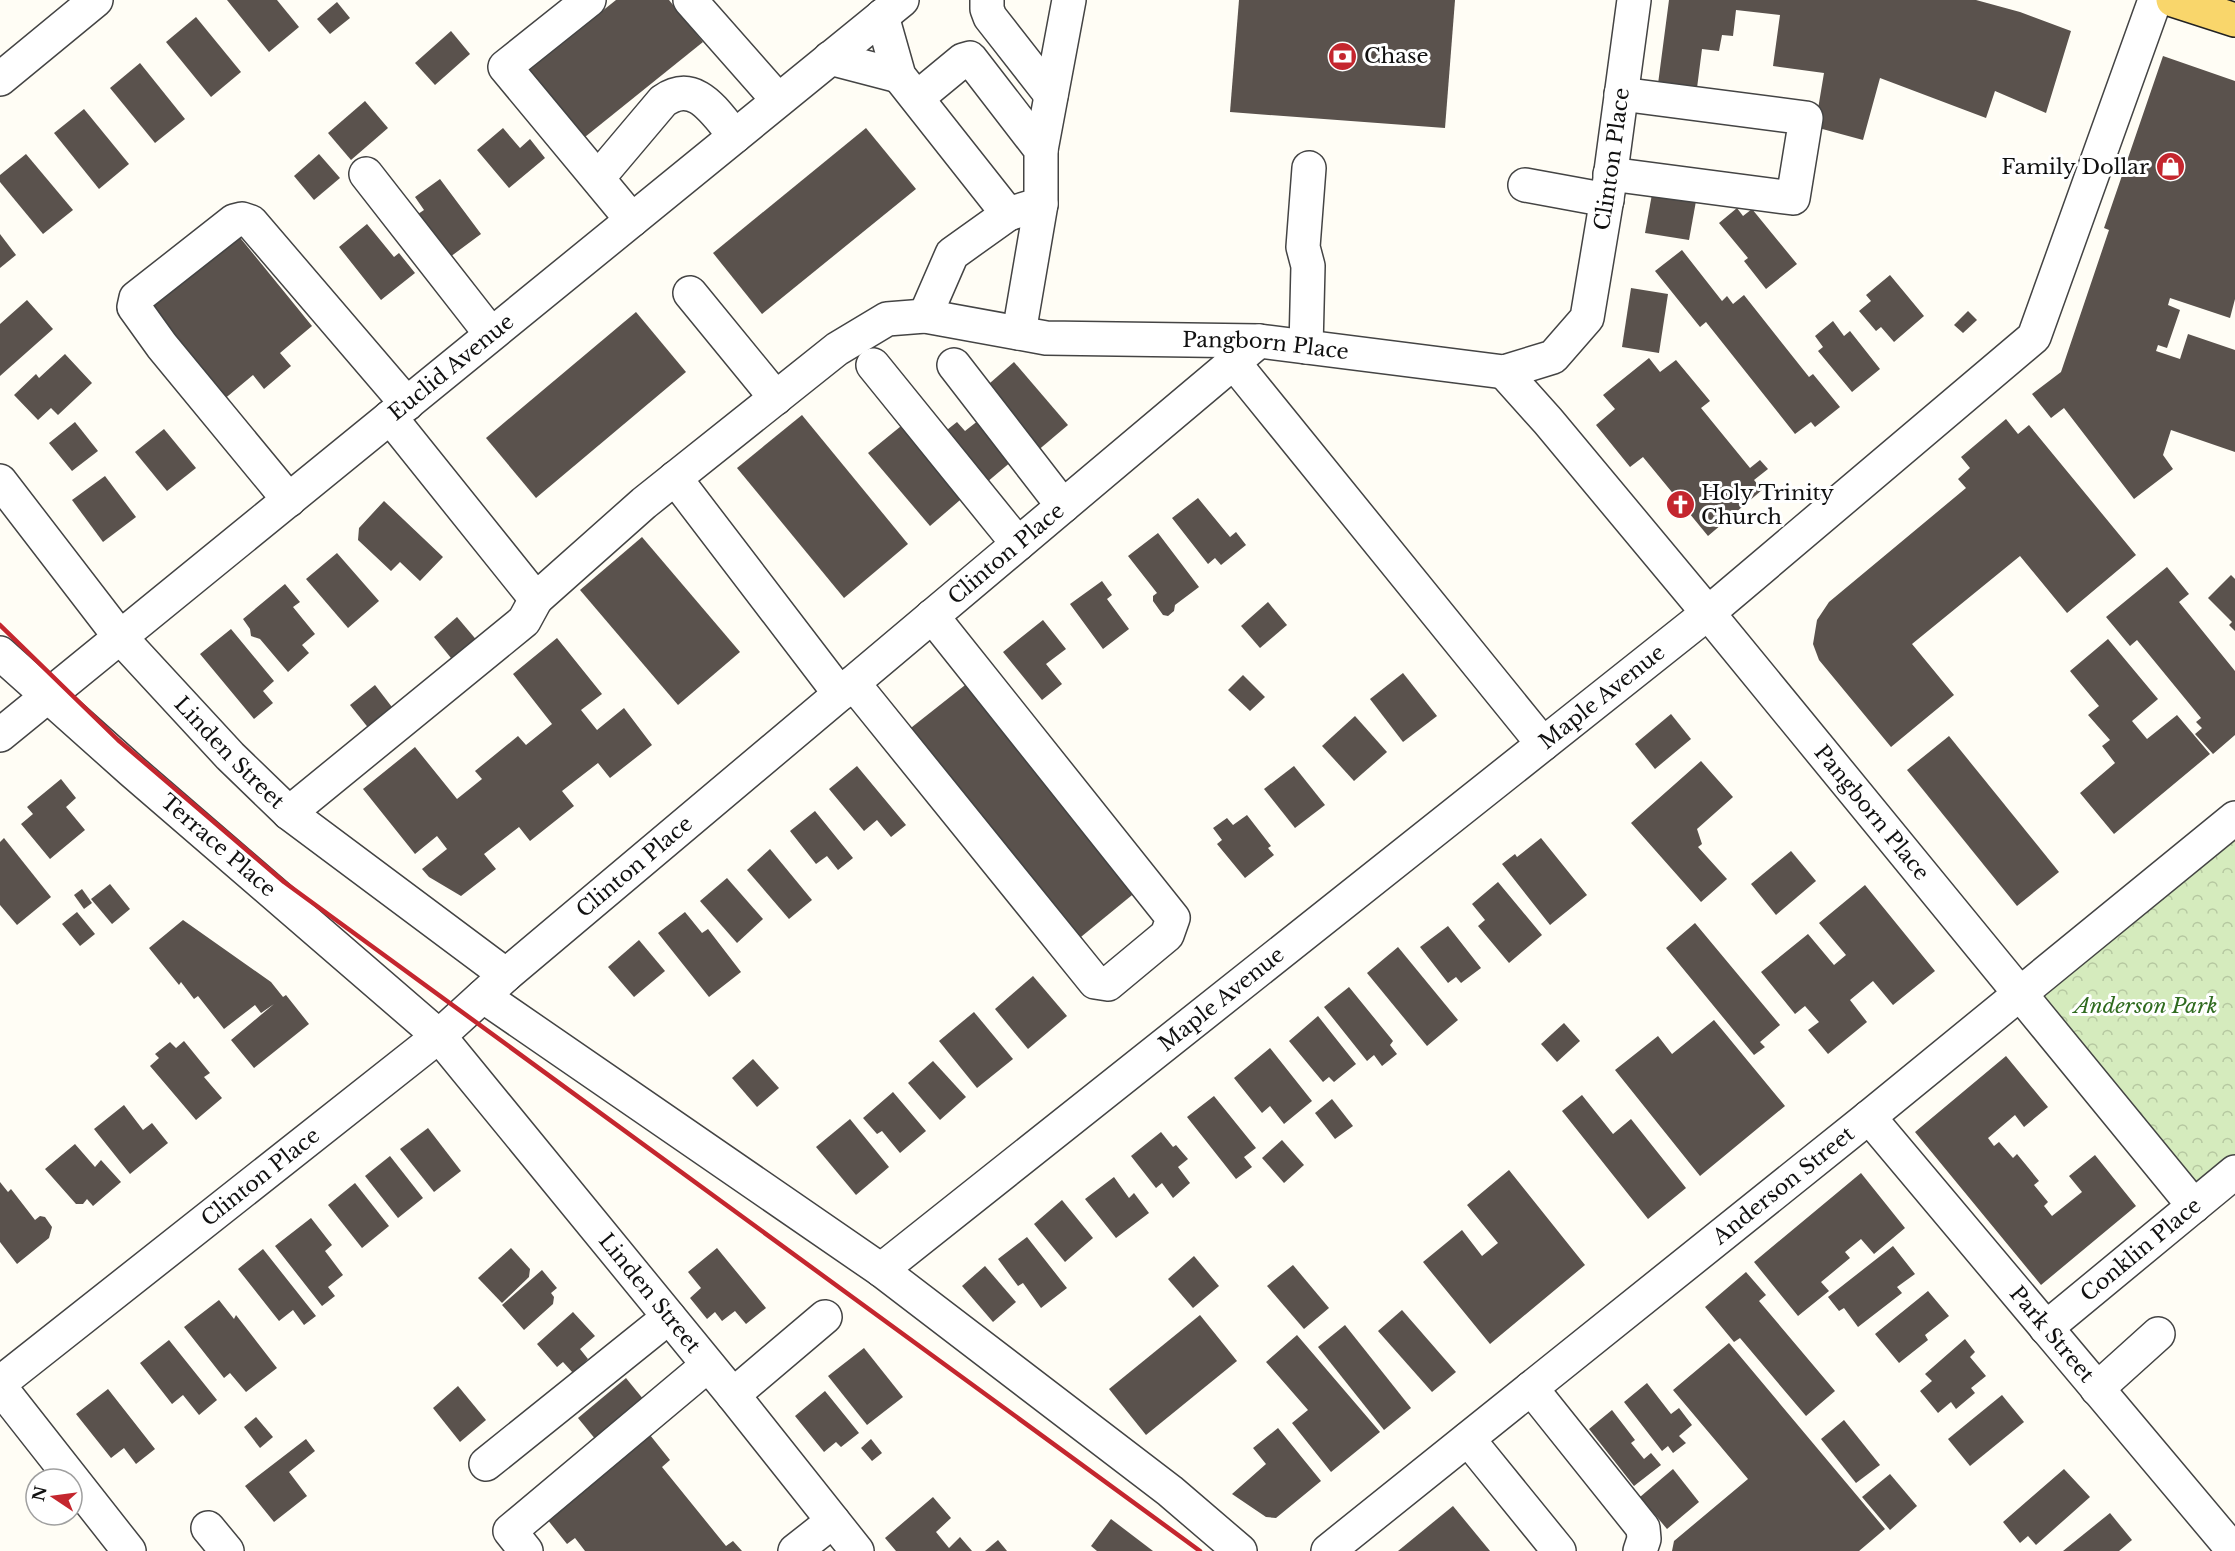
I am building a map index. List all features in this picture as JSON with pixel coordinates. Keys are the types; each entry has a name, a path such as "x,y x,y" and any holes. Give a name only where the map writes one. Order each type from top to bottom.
{"main road":[{"path":"2173,0 2235,20"}],"street":[{"path":"0,79 96,0"},
{"path":"589,0 505,67 632,220"},
{"path":"690,0 778,100"},
{"path":"987,0 990,17 1051,95"},
{"path":"1018,333 1041,204 1041,150 1069,0"},
{"name":"Clinton Place","path":"1587,318 1634,0"},
{"name":"Maple Avenue","path":"882,1270 1708,613 2034,337 2155,0"},
{"path":"892,8 908,87 1008,214"},
{"name":"Euclid Avenue","path":"0,735 892,8"},
{"path":"830,58 908,87 970,58 1041,150"},
{"path":"598,178 663,101 674,94 689,93 706,102 735,136"},
{"path":"1525,185 1608,187 1793,198 1806,118 1621,94"},
{"path":"1306,347 1308,266 1303,247 1309,168"},
{"path":"366,174 491,334"},
{"path":"925,316 952,254 1008,214 1041,204"},
{"path":"289,500 162,346 134,308 136,298 234,221 242,219 251,222 398,410 536,600"},
{"path":"690,293 776,398"},
{"name":"Pangborn Place","path":"289,813 524,621 536,600 644,503 837,349 886,319 925,316 1046,338 1259,341 1504,372 1553,357 1587,318"},
{"name":"Clinton Place","path":"0,1385 439,1036 494,986 1259,341"},
{"path":"1234,363 1544,744"},
{"path":"873,365 1018,544"},
{"path":"954,365 1063,506"},
{"name":"Pangborn Place","path":"1504,372 1548,421 1708,613 2194,1206"},
{"path":"675,478 847,688 1095,982 1108,984 1167,935 1173,918 932,616"},
{"name":"Linden Street","path":"0,481 120,637 230,756 289,813 494,986 882,1270 1170,1491 1240,1551"},
{"name":"Terrace Place","path":"0,653 439,1036"},
{"name":"Anderson Street","path":"1328,1551 1869,1117 2235,818"},
{"name":"Linden Street","path":"439,1036 733,1395 857,1551"},
{"name":"Park Street","path":"1869,1117 2234,1551"},
{"name":"Conklin Place","path":"2046,1328 2235,1172"},
{"path":"486,1464 669,1317"},
{"path":"733,1395 825,1317"},
{"path":"2097,1389 2158,1334"},
{"path":"526,1551 510,1531 708,1365"},
{"path":"0,1385 129,1551"},
{"path":"1531,1388 1643,1528 1644,1539 1640,1551"},
{"path":"1467,1439 1559,1551"},
{"path":"795,1551 833,1521"}],"green space":[{"name":"Anderson Park","path":"2235,818 2235,1172 2194,1206 2020,994"}],"building":[{"path":"227,0 277,0 299,27 269,52"},
{"path":"616,0 669,0 703,42 575,145 520,77"},
{"name":"Chase","path":"1239,0 1455,0 1445,128 1230,112"},
{"path":"1669,0 1976,0 2020,12 2071,31 2046,113 1995,91 1986,118 1880,78 1863,140 1815,127 1824,73 1773,66 1780,15 1736,10 1733,36 1722,35 1719,51 1702,49 1697,88 1658,84"},
{"path":"337,2 350,18 330,34 317,19"},
{"path":"196,17 241,72 211,97 166,42"},
{"path":"451,31 470,54 435,85 415,63"},
{"path":"2163,56 2235,81 2235,299 2230,318 2170,298 2168,305 2180,310 2167,348 2158,345 2156,351 2180,359 2188,334 2235,350 2235,452 2171,430 2163,455 2173,469 2134,499 2064,408 2051,418 2032,394 2061,372 2109,230 2104,228"},
{"path":"140,63 185,119 155,143 110,88"},
{"path":"365,101 388,128 351,160 328,133"},
{"path":"84,109 129,164 99,189 54,133"},
{"path":"503,128 520,148 530,139 545,158 509,188 477,150"},
{"path":"866,128 916,189 762,314 713,253"},
{"path":"26,154 73,210 43,234 0,182 0,175"},
{"path":"319,154 340,178 314,200 294,176"},
{"path":"440,179 481,234 450,257 418,214 424,210 415,197"},
{"path":"1652,194 1696,201 1689,240 1645,233"},
{"path":"1737,208 1743,216 1752,209 1797,264 1766,289 1744,261 1748,258 1719,223"},
{"path":"367,224 394,257 399,253 415,273 381,300 339,247"},
{"path":"233,229 312,326 280,353 291,366 264,389 253,375 222,401 143,304"},
{"path":"0,234 16,255 0,268"},
{"path":"1682,250 1722,301 1727,296 1733,304 1744,295 1809,377 1813,374 1840,407 1815,427 1811,422 1795,434 1706,322 1700,327 1655,271"},
{"path":"1890,275 1924,316 1894,342 1881,327 1876,331 1859,311 1871,301 1866,295"},
{"path":"1631,288 1668,294 1659,353 1622,347"},
{"path":"27,300 53,329 0,376 0,324"},
{"path":"1968,311 1977,320 1963,333 1954,325"},
{"path":"636,312 686,372 536,498 486,438"},
{"path":"1833,321 1844,336 1850,331 1880,369 1852,392 1818,351 1823,347 1815,336"},
{"path":"65,354 92,383 58,415 51,408 38,420 14,395 36,374 39,378"},
{"path":"1649,358 1660,372 1676,360 1710,401 1701,408 1750,468 1760,460 1768,469 1754,480 1762,490 1708,536 1643,457 1630,467 1596,425 1615,409 1603,395"},
{"path":"1014,362 1068,425 1036,452 982,390"},
{"path":"802,415 908,544 844,598 737,468"},
{"path":"2006,419 2018,434 2029,425 2136,555 2067,613 2020,556 1912,644 1954,695 1891,747 1819,660 1813,644 1817,620 1829,602 1966,488 1958,479 1970,468 1961,457"},
{"path":"979,420 1012,461 980,488 938,437 957,422 965,431"},
{"path":"75,422 98,451 72,471 49,443"},
{"path":"906,422 967,494 930,526 868,453"},
{"path":"164,429 196,468 167,491 135,452"},
{"path":"105,476 136,517 103,542 72,500"},
{"path":"1198,498 1230,537 1236,532 1246,545 1221,565 1215,558 1208,564 1172,518"},
{"path":"384,501 443,557 420,581 400,562 391,571 358,540 359,528"},
{"path":"1158,533 1199,587 1175,605 1174,611 1168,616 1163,615 1153,601 1153,596 1157,593 1128,556"},
{"path":"642,537 740,652 678,705 580,590"},
{"path":"337,553 379,601 348,628 306,579"},
{"path":"2167,567 2189,594 2179,602 2235,671 2235,735 2213,754 2195,734 2202,728 2196,722 2201,718 2137,640 2130,646 2106,617"},
{"path":"2231,575 2235,579 2235,631 2229,625 2232,622 2208,598"},
{"path":"1102,581 1112,595 1107,599 1129,629 1103,649 1070,604"},
{"path":"285,584 300,602 293,607 315,634 302,645 309,653 288,672 260,639 251,636 250,629 243,619"},
{"path":"1268,602 1287,625 1260,648 1241,626"},
{"path":"457,617 479,643 455,663 434,637"},
{"path":"1043,620 1066,649 1046,664 1062,684 1042,700 1003,652"},
{"path":"231,629 274,681 263,691 273,703 254,719 200,654"},
{"path":"557,638 602,694 581,710 597,730 624,708 652,745 610,778 598,763 562,791 574,806 530,841 519,827 484,854 496,869 461,896 429,877 422,869 447,849 437,836 415,854 363,789 415,747 457,799 482,779 475,771 518,736 526,745 552,724 513,674"},
{"path":"2108,639 2158,699 2132,721 2147,739 2177,715 2210,754 2114,834 2080,793 2115,763 2102,746 2110,740 2088,715 2099,706 2070,671"},
{"path":"1403,673 1437,716 1403,742 1370,699"},
{"path":"1243,675 1265,697 1250,711 1228,690"},
{"path":"969,682 1137,891 1076,941 907,731"},
{"path":"375,685 395,711 370,730 350,705"},
{"path":"1671,714 1691,739 1655,769 1635,744"},
{"path":"1355,716 1387,752 1354,781 1322,746"},
{"path":"1949,736 2059,872 2017,906 1907,770"},
{"path":"1701,761 1733,797 1697,829 1702,844 1698,847 1727,879 1701,902 1631,823"},
{"path":"857,766 906,825 891,837 877,820 864,831 829,789"},
{"path":"1294,766 1325,805 1295,828 1264,789"},
{"path":"61,779 76,798 66,807 85,830 50,859 21,824 33,814 27,807"},
{"path":"815,811 853,858 838,870 827,856 816,864 790,831"},
{"path":"1247,815 1271,846 1268,848 1274,855 1245,878 1217,844 1222,840 1213,828 1227,818 1233,825"},
{"path":"4,838 51,897 17,925 0,905 0,842"},
{"path":"1541,838 1587,895 1550,925 1502,864 1515,854 1517,857"},
{"path":"770,849 812,900 789,919 747,870"},
{"path":"1791,851 1816,881 1776,915 1751,884"},
{"path":"727,878 763,919 737,943 700,901"},
{"path":"1498,882 1542,935 1509,963 1478,926 1485,920 1472,904"},
{"path":"110,884 130,909 112,924 91,899"},
{"path":"1865,885 1935,971 1893,1005 1873,981 1850,1000 1867,1022 1828,1054 1808,1030 1819,1022 1805,1006 1795,1014 1761,972 1808,934 1834,965 1846,955 1819,923"},
{"path":"82,889 92,903 84,909 74,895"},
{"path":"77,912 95,934 80,946 62,924"},
{"path":"685,912 702,933 708,929 741,972 709,997 658,933"},
{"path":"183,920 271,982 283,997 286,995 309,1024 254,1068 231,1040 274,1004 261,1013 255,1005 224,1029 198,996 194,999 181,982 179,985 149,948"},
{"path":"1695,923 1780,1025 1760,1042 1765,1047 1754,1055 1666,948"},
{"path":"1448,926 1481,968 1461,983 1456,977 1448,983 1420,947"},
{"path":"639,940 665,971 634,997 608,967"},
{"path":"1398,947 1458,1020 1427,1046 1367,973"},
{"path":"1033,976 1067,1016 1028,1049 995,1009"},
{"path":"1349,987 1393,1041 1390,1045 1397,1054 1382,1066 1374,1055 1367,1061 1324,1007"},
{"path":"974,1012 1013,1059 977,1088 939,1041"},
{"path":"1318,1016 1356,1064 1334,1082 1329,1077 1323,1082 1289,1041"},
{"path":"1714,1020 1785,1106 1700,1176 1615,1070 1658,1036 1672,1054"},
{"path":"1564,1023 1580,1041 1557,1062 1541,1044"},
{"path":"184,1041 210,1073 204,1077 222,1098 196,1120 150,1066 159,1058 155,1054 170,1042 176,1048"},
{"path":"1270,1048 1312,1101 1284,1124 1270,1106 1262,1113 1234,1078"},
{"path":"2006,1056 2048,1107 2024,1127 2015,1115 1988,1138 1994,1146 1999,1142 2013,1158 2017,1154 2039,1181 2034,1185 2048,1202 2044,1206 2052,1216 2082,1192 2069,1176 2095,1155 2136,1206 2041,1285 1915,1132"},
{"path":"753,1059 779,1088 757,1107 732,1078"},
{"path":"933,1061 966,1097 940,1120 908,1083"},
{"path":"893,1092 926,1131 900,1153 882,1131 877,1134 863,1118"},
{"path":"1582,1095 1613,1134 1631,1119 1686,1188 1648,1219 1562,1111"},
{"path":"1214,1096 1256,1148 1244,1157 1252,1167 1236,1179 1187,1117"},
{"path":"1332,1099 1353,1126 1335,1139 1315,1113"},
{"path":"124,1105 143,1130 152,1123 168,1143 130,1174 94,1129"},
{"path":"850,1119 889,1167 856,1195 816,1147"},
{"path":"428,1128 461,1171 434,1192 400,1149"},
{"path":"1161,1132 1173,1147 1176,1145 1188,1159 1178,1167 1190,1183 1173,1198 1162,1183 1156,1188 1131,1156"},
{"path":"1282,1140 1304,1165 1284,1183 1262,1158"},
{"path":"75,1144 95,1167 101,1160 121,1182 93,1206 87,1199 83,1204 76,1204 45,1169"},
{"path":"390,1156 423,1198 398,1218 365,1176"},
{"path":"1509,1170 1585,1265 1490,1344 1423,1262 1462,1230 1482,1256 1498,1243 1467,1205"},
{"path":"1861,1173 1905,1228 1874,1254 1861,1239 1845,1252 1850,1258 1821,1282 1829,1291 1798,1316 1754,1262"},
{"path":"1114,1177 1129,1198 1134,1193 1149,1213 1116,1238 1085,1199"},
{"path":"0,1182 8,1192 11,1189 35,1220 40,1216 45,1217 52,1227 49,1238 17,1264 0,1242"},
{"path":"355,1183 389,1226 362,1248 328,1205"},
{"path":"1062,1200 1093,1238 1065,1262 1034,1224"},
{"path":"311,1218 332,1245 325,1251 343,1275 328,1287 335,1296 322,1306 275,1246"},
{"path":"1027,1237 1067,1288 1041,1308 1023,1283 1018,1286 998,1259"},
{"path":"1893,1246 1915,1274 1897,1287 1902,1293 1858,1327 1844,1308 1839,1311 1828,1297"},
{"path":"511,1248 530,1269 529,1277 502,1303 478,1278"},
{"path":"717,1248 766,1308 746,1324 735,1311 722,1321 715,1312 707,1319 690,1298 701,1288 688,1272"},
{"path":"263,1249 316,1316 304,1325 293,1310 279,1321 238,1269"},
{"path":"1194,1256 1219,1286 1193,1308 1168,1279"},
{"path":"1293,1265 1329,1308 1304,1329 1267,1286"},
{"path":"985,1266 1016,1302 993,1322 962,1286"},
{"path":"542,1270 557,1288 551,1293 554,1297 553,1304 524,1330 502,1305"},
{"path":"1746,1272 1766,1295 1759,1301 1835,1391 1806,1416 1740,1338 1734,1342 1705,1307"},
{"path":"1928,1291 1949,1316 1925,1335 1928,1340 1899,1363 1875,1334"},
{"path":"219,1300 234,1319 236,1315 277,1368 246,1392 230,1373 224,1378 184,1327"},
{"path":"1402,1310 1456,1372 1432,1392 1378,1331"},
{"path":"573,1312 595,1336 580,1349 588,1359 573,1373 563,1362 557,1367 537,1344"},
{"path":"1200,1315 1237,1361 1146,1435 1109,1389"},
{"path":"1345,1325 1411,1408 1384,1430 1318,1347"},
{"path":"1297,1335 1380,1432 1331,1472 1292,1423 1308,1410 1266,1362"},
{"path":"1965,1339 1975,1352 1970,1357 1986,1376 1971,1388 1975,1393 1956,1409 1951,1402 1938,1413 1920,1391 1932,1381 1925,1374"},
{"path":"169,1340 217,1400 199,1415 183,1395 172,1404 140,1363"},
{"path":"1729,1343 1885,1529 1859,1551 1672,1551 1674,1541 1748,1479 1673,1390"},
{"path":"864,1348 903,1397 867,1425 828,1376"},
{"path":"626,1378 648,1405 596,1440 578,1418"},
{"path":"1647,1383 1671,1414 1679,1408 1692,1425 1679,1436 1686,1443 1673,1453 1668,1446 1662,1451 1624,1402"},
{"path":"458,1386 486,1420 460,1442 433,1408"},
{"path":"108,1389 155,1449 136,1464 124,1448 111,1458 76,1414"},
{"path":"825,1391 859,1433 841,1447 836,1442 824,1452 795,1416"},
{"path":"2002,1395 2024,1422 1970,1466 1948,1439"},
{"path":"1612,1410 1635,1440 1631,1443 1644,1459 1651,1453 1661,1465 1634,1486 1589,1429"},
{"path":"256,1417 273,1437 260,1448 244,1427"},
{"path":"1844,1420 1880,1465 1856,1483 1821,1439"},
{"path":"1278,1428 1321,1481 1276,1518 1266,1517 1232,1494 1266,1464 1253,1448"},
{"path":"646,1430 670,1460 662,1467 726,1546 733,1541 742,1551 585,1551 575,1538 567,1544 543,1514"},
{"path":"306,1439 315,1451 289,1472 307,1496 274,1522 245,1486"},
{"path":"871,1439 882,1453 872,1461 861,1448"},
{"path":"1673,1469 1699,1502 1667,1529 1640,1497"},
{"path":"2064,1469 2090,1497 2036,1545 2028,1536 2020,1543 2003,1522"},
{"path":"1890,1474 1917,1506 1890,1530 1862,1497"},
{"path":"933,1497 951,1518 936,1532 949,1548 960,1537 972,1551 896,1551 885,1538"},
{"path":"1453,1506 1490,1551 1398,1551"},
{"path":"2110,1513 2132,1540 2119,1551 2063,1551"},
{"path":"1111,1519 1153,1551 1097,1551 1091,1546"},
{"path":"998,1540 1007,1551 985,1551"}],"railway":[{"path":"0,625 118,740 284,882 1200,1551"}],"place":[{"name":"Chase","path":"1343,56"},
{"name":"Family Dollar","path":"2170,167"},
{"name":"Holy Trinity Church","path":"1680,505"}]}
